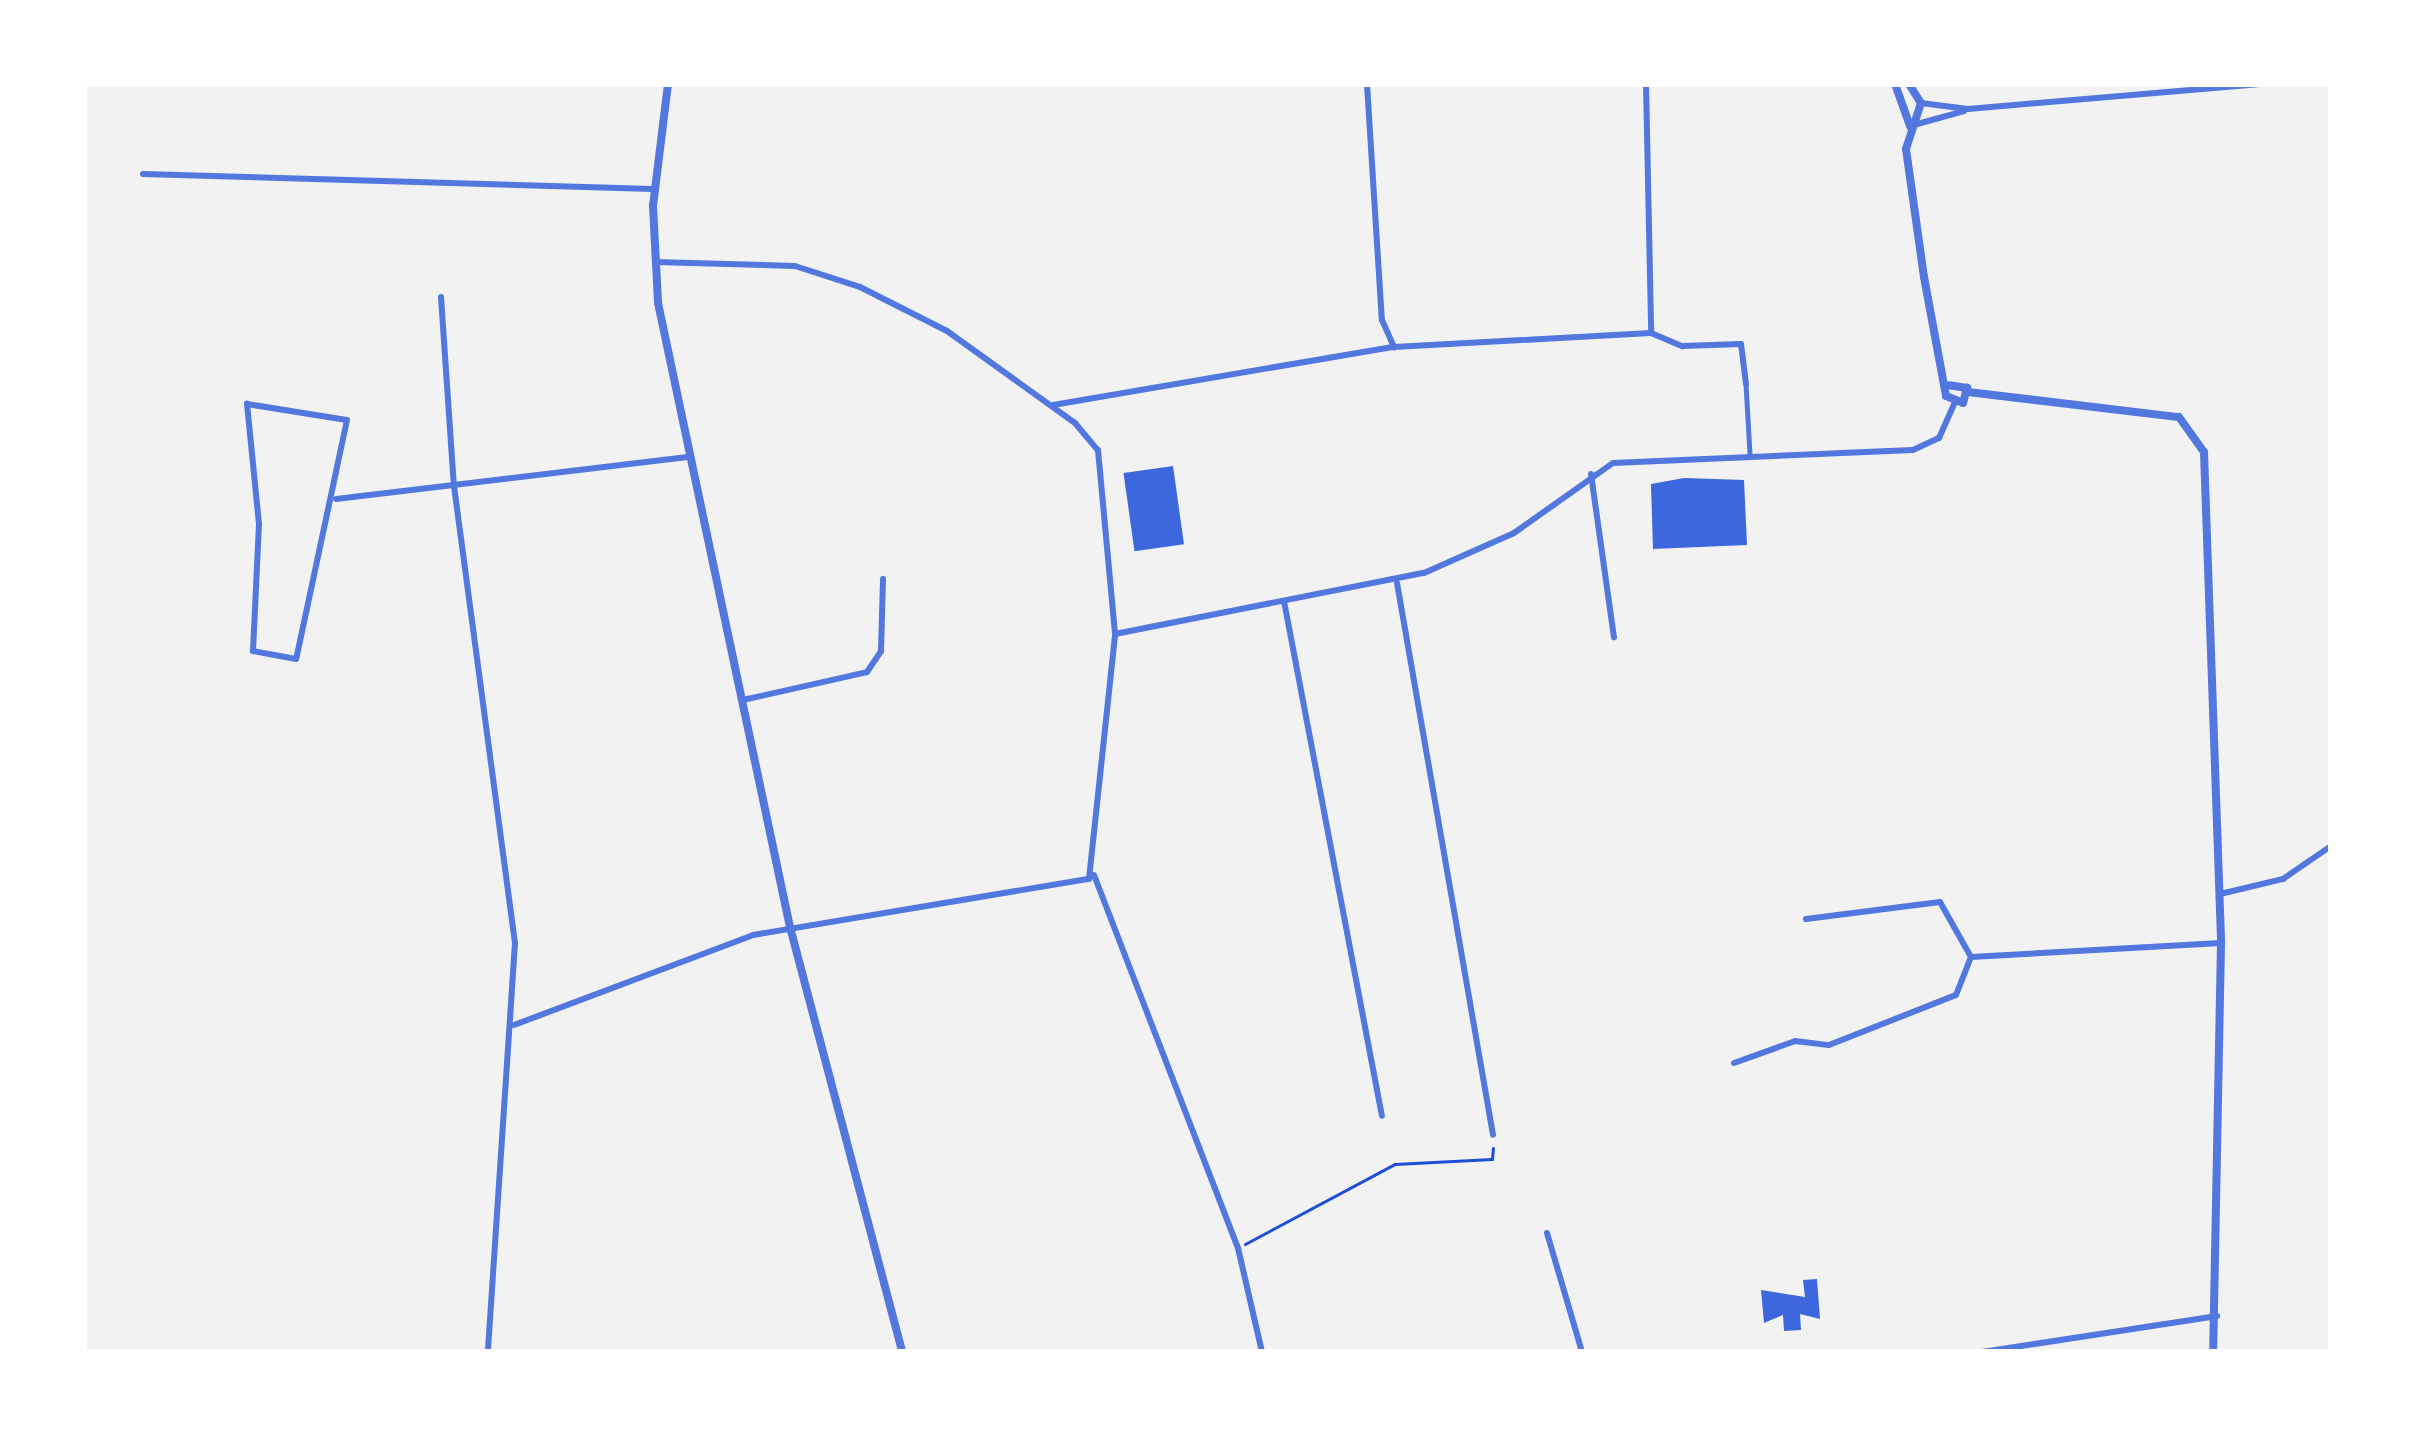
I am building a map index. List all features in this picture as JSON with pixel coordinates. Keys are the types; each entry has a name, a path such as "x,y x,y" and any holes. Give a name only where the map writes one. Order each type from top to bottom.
{"street":[{"path":"668,84 653,189 655,262 688,458 790,927 902,1352"},
{"path":"1367,84 1382,320 1394,346"},
{"path":"1646,84 1651,333"},
{"path":"1895,84 1910,125 1910,190 1954,404"},
{"path":"1909,84 1922,103 1968,109"},
{"path":"2126,91 2150,84"},
{"path":"1910,125 1968,109 2126,91 2258,84"},
{"path":"1910,125 1922,103"},
{"path":"143,174 653,189"},
{"path":"655,262 813,270 933,322 1033,390 1098,450 1115,634 1094,875 1238,1248 1262,1352"},
{"path":"441,297 454,486 506,852 514,1025 488,1352"},
{"path":"1052,405 1394,346 1651,333 1682,346 1742,344 1750,454"},
{"path":"1949,385 1968,392 2169,415 2200,437 2221,944 2213,1352"},
{"path":"1115,634 1396,581 1481,551 1591,474 1622,461 1913,450 1939,438 1954,404 1968,392"},
{"path":"247,404 345,416 336,500 304,652 256,658 247,404"},
{"path":"336,500 688,458"},
{"path":"1591,474 1615,637"},
{"path":"741,700 867,672 880,651 883,579"},
{"path":"1396,581 1493,1135"},
{"path":"1284,600 1382,1116"},
{"path":"2220,894 2283,880 2331,846"},
{"path":"514,1025 790,927 1094,875"},
{"path":"1806,919 1940,902 1971,957"},
{"path":"1971,957 2221,944"},
{"path":"1734,1063 1795,1041 1829,1045 1956,995 1971,957"},
{"path":"1547,1233 1582,1352"},
{"path":"1982,1352 2217,1316"}],"path":[{"path":"1238,1248 1395,1164 1492,1159 1493,1135"}],"building":[{"path":"1173,466 1184,544 1134,551 1123,473"},
{"path":"1684,478 1744,480 1747,545 1653,549 1651,484"},
{"path":"1817,1279 1820,1319 1800,1314 1801,1330 1784,1331 1783,1315 1764,1323 1761,1290 1805,1297 1803,1280"}]}
